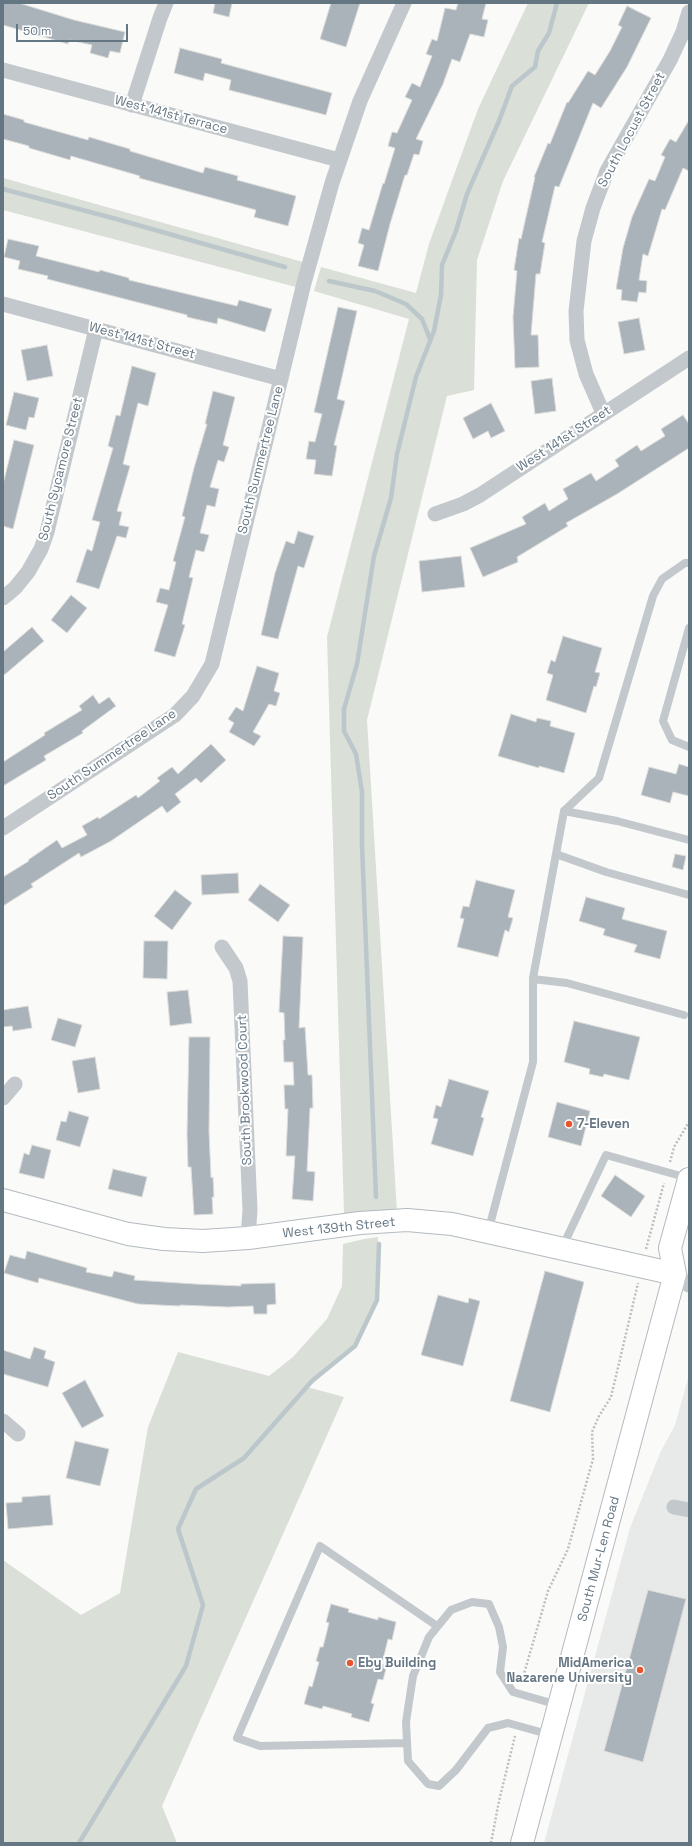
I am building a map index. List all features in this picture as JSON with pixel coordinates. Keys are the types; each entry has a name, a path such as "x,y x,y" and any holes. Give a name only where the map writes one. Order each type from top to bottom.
{"main road":[{"name":"South Mur-Len Road","path":"522,1843 559,1705 686,1274 670,1248 689,1179"},
{"name":"West 139th Street","path":"3,1200 136,1235 164,1239 203,1241 248,1238 360,1223 407,1220 452,1224 562,1249 686,1274"}],"street":[{"path":"132,105 166,3"},
{"name":"South Summertree Lane","path":"3,828 175,715 193,696 212,664 304,283 340,160 360,101 404,3"},
{"name":"South Locust Street","path":"603,413 586,374 577,340 576,312 584,241 593,208 607,171 670,60 683,32 689,12"},
{"name":"West 141st Terrace","path":"3,70 340,160"},
{"name":"West 141st Street","path":"3,304 281,379"},
{"name":"South Sycamore Street","path":"3,598 15,588 28,572 41,549 47,532 96,329"},
{"name":"West 141st Street","path":"435,514 463,504 480,495 689,358"},
{"name":"South Brookwood Court","path":"222,947 236,968 240,982 242,1001 250,1210 248,1238"},
{"path":"3,1098 15,1084"},
{"path":"3,1421 18,1434"},
{"path":"674,1507 689,1510"}],"lane":[{"path":"488,1232 533,1062 533,979 564,811 599,778 653,596 662,579 689,563"},
{"path":"689,628 663,721 672,740 689,747"},
{"path":"564,811 617,821 689,840"},
{"path":"556,854 606,872 689,895"},
{"path":"533,979 567,984 684,1015"},
{"path":"562,1249 606,1155 689,1179"},
{"path":"407,1743 260,1746 237,1738 320,1546 438,1626"},
{"path":"552,1735 508,1723 488,1728 456,1770 439,1786 428,1784 408,1761 406,1722 413,1676 429,1637 451,1610 472,1602 490,1604 499,1627 502,1647 500,1672 513,1692 559,1705"}],"path":[{"path":"519,1694 548,1591 568,1548 594,1459 592,1432 599,1416 611,1397 637,1285"},
{"path":"491,1843 499,1802 515,1737 515,1724"}],"shaded area":[{"path":"528,3 589,3 503,181 477,260 474,390 447,396 367,720 397,1212 344,1214 327,637 409,319 314,291 321,267 416,293 429,244 478,109"},
{"path":"3,178 303,262 296,287 3,210"},
{"path":"378,1237 377,1300 355,1346 307,1387 344,1397 162,1806 177,1843 3,1843 3,1560 81,1615 120,1593 148,1427 178,1352 269,1376 293,1357 327,1319 342,1286 343,1244"},
{"name":"MidAmerica Nazarene University","path":"689,1375 689,1843 544,1843 630,1528 660,1453 675,1425"}],"building":[{"path":"3,3 19,3 74,20 125,32 120,53 110,51 108,58 90,53 92,45 69,40 68,44 3,25"},
{"path":"215,3 232,3 229,17 213,13"},
{"path":"331,3 360,3 346,47 320,39"},
{"path":"458,3 486,3 482,19 488,20 484,37 470,34 460,62 452,59 443,84 416,139 423,141 419,155 414,154 407,175 405,175 378,271 358,266 364,245 358,243 362,228 369,230 395,148 388,146 392,132 397,133 412,100 405,97 412,83 420,87 432,56 426,54 432,39 437,41 445,8 456,10"},
{"path":"627,6 651,18 627,67 601,108 593,103 559,187 555,186 542,242 545,243 540,274 536,274 531,335 538,335 539,367 515,368 513,317 517,271 514,270 519,238 521,239 534,177 548,143 550,144 567,102 568,103 588,71 595,75 610,51 622,27 618,25"},
{"path":"180,48 222,59 221,63 332,93 326,115 229,90 231,80 205,73 203,81 174,73"},
{"path":"3,114 24,120 24,122 88,140 89,137 130,149 130,151 203,173 205,167 238,176 237,180 296,196 288,226 254,217 256,210 139,178 140,176 71,156 70,160 3,139"},
{"path":"689,120 689,171 683,168 665,210 662,209 648,256 643,254 639,280 647,281 646,293 639,292 637,302 621,300 622,290 616,289 623,248 632,217 649,179 655,181 665,157 661,155 670,139 676,142"},
{"path":"8,239 39,246 36,256 99,272 100,270 129,278 129,280 237,306 239,300 272,309 265,332 218,318 217,324 187,317 187,315 47,279 48,276 18,269 20,261 4,257"},
{"path":"338,307 357,311 337,399 345,401 334,445 337,446 332,476 314,474 316,460 306,459 309,441 315,442 322,414 314,412"},
{"path":"639,318 645,350 624,354 618,322"},
{"path":"47,345 53,376 27,381 21,350"},
{"path":"132,366 156,373 148,406 138,403 123,464 130,466 117,511 122,512 119,525 129,527 126,538 117,536 99,589 76,582 87,549 92,551 100,522 92,520 113,448 108,446 116,415 120,416"},
{"path":"552,378 556,411 535,414 531,381"},
{"path":"213,391 235,397 223,445 229,447 224,462 218,460 210,487 219,489 215,507 207,505 200,533 209,535 204,552 196,550 189,577 193,578 182,624 185,625 175,657 154,651 168,605 156,602 160,588 169,590 176,562 173,561 185,517 182,516 207,424 205,424"},
{"path":"14,392 39,398 34,418 29,417 26,430 6,425"},
{"path":"491,403 505,431 491,438 488,431 473,439 463,418"},
{"path":"683,415 689,424 689,448 617,494 566,523 568,526 517,557 518,562 483,577 470,548 526,524 522,517 545,503 549,511 568,499 563,489 591,473 596,481 619,466 615,460 637,445 641,451 665,436 661,429"},
{"path":"14,440 34,445 13,529 3,526 3,484"},
{"path":"298,531 314,536 304,568 298,566 278,639 261,635 275,573 286,541 294,544"},
{"path":"461,556 465,587 422,592 419,561"},
{"path":"71,595 87,608 67,633 51,620"},
{"path":"32,627 44,641 3,676 3,652"},
{"path":"563,636 602,648 595,672 600,673 596,687 594,686 586,713 546,700 553,675 547,673 551,660 555,662"},
{"path":"257,666 279,673 274,691 280,693 276,706 269,704 253,732 261,736 254,746 229,732 234,723 228,719 236,707 243,711"},
{"path":"93,695 99,704 109,697 116,706 82,731 83,733 44,756 46,760 3,786 3,762 45,735 44,733 82,710 79,706"},
{"path":"511,714 536,722 537,718 551,721 550,726 575,733 564,773 539,766 539,768 498,756"},
{"path":"211,744 226,760 201,783 196,778 175,794 181,802 167,813 162,806 111,841 81,857 79,853 31,884 33,887 3,906 3,877 29,861 28,860 57,840 62,848 87,835 82,826 98,817 99,819 136,795 138,798 160,781 157,778 172,767 178,774"},
{"path":"679,764 689,767 689,796 673,792 670,803 641,795 649,767 676,774"},
{"path":"675,854 686,856 683,870 672,867"},
{"path":"238,873 239,893 202,895 201,875"},
{"path":"476,880 515,890 508,917 513,918 509,932 505,930 498,957 457,947 464,919 460,918 463,906 469,907"},
{"path":"260,884 290,905 278,922 248,900"},
{"path":"175,890 192,903 172,930 154,916"},
{"path":"586,897 625,908 622,919 667,931 660,959 634,952 637,945 603,935 605,929 579,921"},
{"path":"283,936 303,937 299,1028 305,1027 308,1075 312,1075 313,1108 310,1108 307,1171 315,1172 313,1201 292,1199 295,1156 286,1156 288,1109 285,1109 284,1085 294,1085 293,1062 284,1062 284,1013 279,1012"},
{"path":"144,941 168,941 167,979 143,978"},
{"path":"188,990 192,1023 170,1026 167,992"},
{"path":"28,1006 32,1028 13,1031 12,1026 3,1027 3,1010"},
{"path":"58,1018 82,1025 75,1047 51,1040"},
{"path":"574,1021 640,1037 629,1080 604,1074 603,1077 589,1074 590,1069 564,1062"},
{"path":"189,1037 210,1037 209,1131 211,1178 213,1177 214,1197 212,1197 213,1214 194,1215 191,1167 188,1167 187,1134"},
{"path":"95,1057 100,1089 78,1093 72,1061"},
{"path":"449,1079 489,1091 481,1117 484,1118 473,1156 431,1144 438,1119 433,1118 436,1105 441,1107"},
{"name":"7-Eleven","path":"557,1102 590,1111 581,1146 548,1137"},
{"path":"69,1111 89,1117 80,1147 56,1140 61,1121 66,1122"},
{"path":"32,1145 51,1150 44,1179 19,1173 24,1153 29,1155"},
{"path":"113,1169 147,1177 142,1197 108,1189"},
{"path":"615,1175 645,1196 631,1217 601,1196"},
{"path":"27,1251 87,1268 86,1272 112,1277 114,1271 135,1276 134,1280 241,1286 241,1284 275,1283 276,1304 267,1305 267,1314 254,1314 253,1306 228,1307 138,1304 39,1278 38,1283 4,1273 10,1255 25,1259"},
{"path":"545,1271 584,1282 550,1412 510,1401"},
{"path":"438,1295 468,1303 469,1298 480,1301 463,1366 421,1355"},
{"path":"34,1347 46,1351 44,1358 55,1362 48,1387 3,1374 3,1350 30,1359"},
{"path":"85,1380 104,1416 82,1428 62,1393"},
{"path":"75,1441 109,1449 100,1486 66,1478"},
{"path":"50,1495 53,1525 8,1529 6,1503 22,1502 22,1497"},
{"path":"648,1590 686,1599 643,1762 604,1751"},
{"name":"Eby Building","path":"331,1604 349,1609 348,1612 378,1620 378,1617 396,1622 392,1640 388,1639 382,1664 387,1665 383,1680 378,1679 371,1703 374,1704 369,1722 351,1717 352,1714 323,1706 322,1709 304,1704 309,1686 312,1687 319,1662 316,1661 320,1647 323,1647 329,1623 326,1622"}],"waterway":[{"path":"376,1197 362,845 362,792 356,754 344,731 344,709 357,664 374,556 391,498 397,454 416,377 434,331 441,295 442,265 456,231 467,194 499,121 512,86 535,67 538,51 549,33 557,3"},
{"path":"3,189 120,220 285,267"},
{"path":"329,281 375,291 406,304 422,319 430,339"},
{"path":"79,1843 186,1666 203,1605 178,1529 196,1489 244,1458 312,1381 355,1346 377,1300 379,1244"}],"place":[{"name":"7-Eleven","path":"569,1124"},
{"name":"Eby Building","path":"350,1663"},
{"name":"MidAmerica Nazarene University","path":"640,1670"}]}
